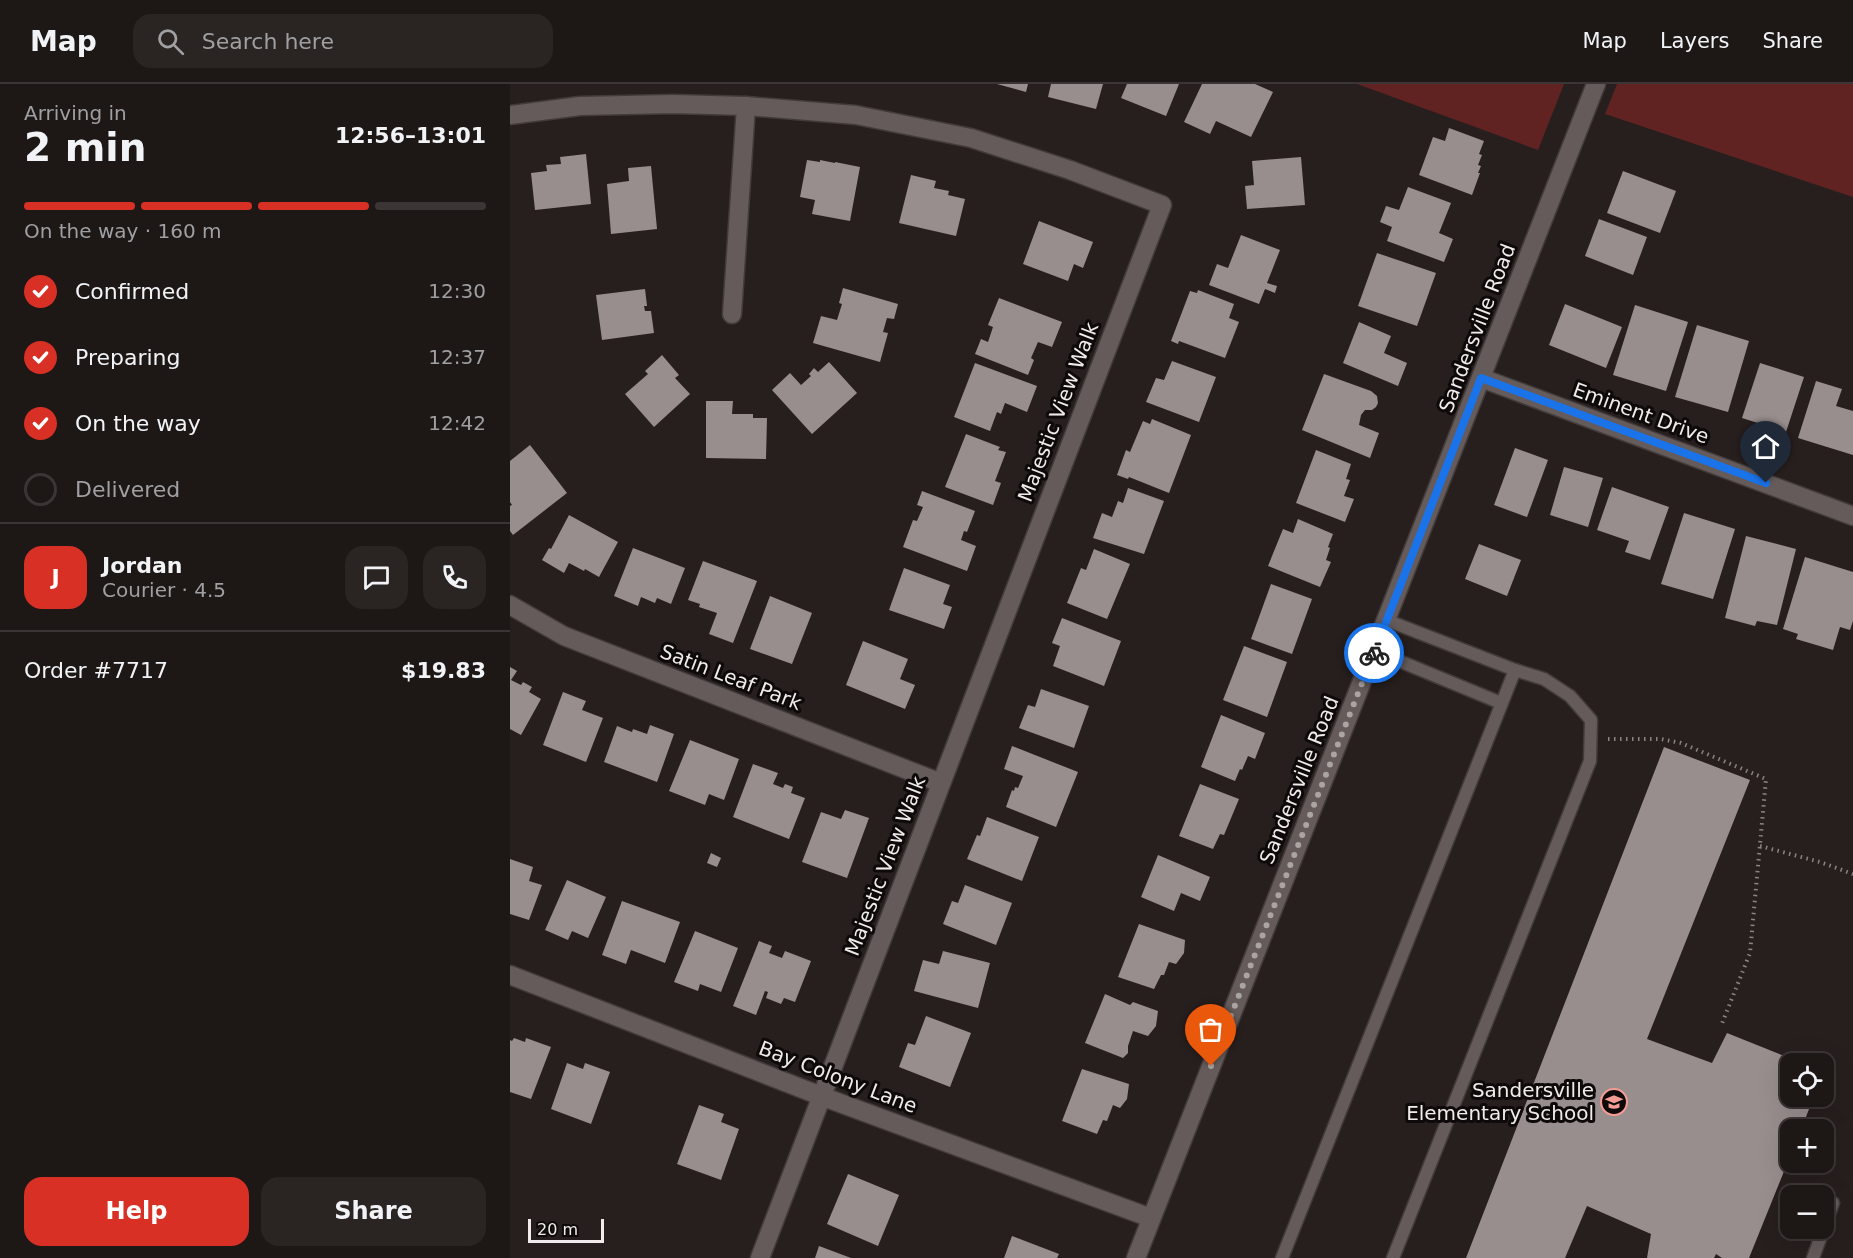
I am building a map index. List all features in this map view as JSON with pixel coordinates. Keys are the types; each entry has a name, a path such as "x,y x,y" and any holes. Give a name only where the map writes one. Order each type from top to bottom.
{"street":[{"name":"Sandersville Road","path":"1136,1258 1596,84"},
{"name":"Majestic View Walk","path":"510,116 580,106 673,104 746,106 856,115 971,138 1070,170 1162,205 760,1258"},
{"path":"732,314 746,106"},
{"name":"Eminent Drive","path":"1481,378 1853,516"},
{"name":"Satin Leaf Park","path":"510,605 564,636 941,783"},
{"name":"Bay Colony Lane","path":"510,975 821,1096 1150,1218"}],"lane":[{"path":"1386,620 1544,679 1570,696 1591,720 1590,761 1393,1258"},
{"path":"1375,651 1501,703"},
{"path":"1282,1258 1515,670"},
{"path":"1813,1258 1820,1239"}],"path":[{"path":"1626,739 1662,739 1681,743 1766,778 1750,952 1721,1026"},
{"path":"1760,846 1820,861 1853,874"}],"shaded area":[{"path":"1357,84 1564,84 1538,150"},
{"path":"1617,84 1853,84 1853,197 1605,114"}],"building":[{"path":"997,84 1028,84 1026,92"},
{"path":"1051,84 1103,84 1096,109 1048,97"},
{"path":"1127,84 1179,84 1166,116 1121,98"},
{"path":"1202,84 1255,84 1273,92 1251,137 1216,121 1210,134 1184,122"},
{"path":"1449,128 1484,141 1479,154 1482,155 1478,165 1481,166 1478,173 1480,173 1472,195 1419,175 1433,137 1445,141"},
{"path":"586,154 591,204 535,210 531,173 547,171 546,165 561,164 560,157"},
{"path":"1301,157 1305,205 1247,209 1245,186 1254,185 1252,161"},
{"path":"807,160 860,167 850,221 812,214 815,200 800,197"},
{"path":"651,166 657,229 611,234 607,184 629,181 628,168"},
{"path":"1623,171 1676,191 1660,233 1607,213"},
{"path":"911,175 936,181 934,188 949,191 948,195 965,199 956,236 899,223"},
{"path":"1408,187 1451,203 1439,233 1453,239 1444,262 1387,241 1392,227 1380,222 1386,206 1399,210"},
{"path":"1599,219 1647,237 1633,275 1585,256"},
{"path":"1039,221 1093,242 1083,268 1074,264 1068,281 1023,264"},
{"path":"1241,235 1280,250 1267,283 1277,286 1275,293 1265,289 1259,304 1209,285 1217,264 1228,268"},
{"path":"1377,253 1436,273 1417,326 1358,306"},
{"path":"843,288 898,304 894,319 887,318 883,332 888,333 880,362 813,343 821,316 837,320 842,304 839,303"},
{"path":"645,289 647,306 644,306 645,311 651,311 654,333 602,340 596,295"},
{"path":"1198,290 1234,304 1229,318 1239,322 1225,358 1179,341 1178,344 1171,341 1190,291 1197,293"},
{"path":"999,298 1062,322 1052,347 1038,342 1031,358 1034,360 1028,375 975,354 981,339 988,342 993,327 988,325"},
{"path":"1565,304 1622,327 1606,368 1549,345"},
{"path":"1635,305 1688,322 1666,391 1613,375"},
{"path":"1359,322 1391,336 1384,353 1407,363 1398,386 1343,363"},
{"path":"1697,325 1749,341 1728,412 1675,397"},
{"path":"662,355 679,375 675,378 690,394 654,427 625,394 648,374 645,371"},
{"path":"1172,361 1216,377 1199,422 1146,402 1156,378 1164,380"},
{"path":"829,362 857,393 812,434 772,390 790,373 801,385 811,376 809,374 814,368 818,372"},
{"path":"975,363 1037,386 1027,412 1005,403 1001,414 997,412 990,431 954,417"},
{"path":"1760,363 1804,377 1786,432 1742,418"},
{"path":"1324,374 1371,391 1377,396 1376,407 1372,410 1365,410 1361,415 1359,425 1379,433 1370,458 1302,430"},
{"path":"1816,381 1842,389 1836,406 1853,411 1853,455 1798,438"},
{"path":"706,401 733,401 732,414 753,414 753,418 767,418 766,459 706,458"},
{"path":"1152,419 1191,435 1169,493 1129,477 1128,479 1117,475 1126,450 1130,452 1143,421 1150,424"},
{"path":"966,434 1000,447 998,450 1006,452 995,481 1001,483 993,505 945,487"},
{"path":"530,445 567,493 513,535 510,531 510,506 512,505 510,502 510,461"},
{"path":"1515,448 1548,460 1527,517 1494,505"},
{"path":"1316,450 1351,464 1346,479 1350,480 1344,496 1354,499 1345,522 1296,503"},
{"path":"1564,467 1603,478 1588,527 1550,515"},
{"path":"1612,487 1669,507 1650,560 1625,552 1629,541 1597,530"},
{"path":"1128,488 1164,501 1144,554 1093,538 1102,513 1112,517 1118,501 1123,503"},
{"path":"922,491 975,511 967,532 964,531 961,540 976,546 967,571 903,547 913,520 917,521 923,507 917,505"},
{"path":"1684,513 1735,529 1713,599 1661,584"},
{"path":"569,515 618,542 599,577 569,563 564,573 542,560 549,548 551,549"},
{"path":"1298,519 1333,534 1326,560 1331,562 1320,587 1268,566 1283,529 1293,533"},
{"path":"1746,536 1796,549 1777,625 1757,621 1755,626 1725,618"},
{"path":"1479,544 1521,560 1507,596 1465,579"},
{"path":"633,548 685,568 671,604 657,598 655,603 641,597 638,606 614,596"},
{"path":"1094,549 1130,564 1107,619 1067,603 1081,568 1086,570"},
{"path":"1805,557 1853,572 1853,621 1850,630 1840,627 1833,650 1796,639 1798,634 1783,629"},
{"path":"703,561 757,581 733,643 709,634 717,613 699,607 700,604 688,600"},
{"path":"904,568 950,585 943,604 952,607 944,629 889,610"},
{"path":"1271,584 1312,599 1292,654 1251,639"},
{"path":"770,596 812,613 792,664 750,649"},
{"path":"1062,618 1121,641 1104,686 1053,666 1060,646 1052,643"},
{"path":"863,641 908,659 900,679 915,685 905,709 846,685"},
{"path":"1244,646 1287,662 1267,717 1223,700"},
{"path":"510,667 517,671 511,680 521,685 523,682 532,687 529,692 541,699 521,735 510,729"},
{"path":"1041,689 1089,706 1074,748 1019,728 1028,705 1035,707"},
{"path":"563,692 586,701 582,710 603,718 586,762 543,745"},
{"path":"1221,715 1265,733 1255,759 1248,756 1235,781 1201,767"},
{"path":"650,725 674,734 657,782 604,762 617,726 632,732 633,729 647,734"},
{"path":"690,740 739,759 724,800 709,794 705,805 669,791"},
{"path":"1012,746 1078,772 1056,827 1006,807 1012,790 1014,791 1015,787 1018,788 1023,776 1004,769"},
{"path":"1664,747 1750,780 1647,1039 1712,1063 1727,1033 1780,1054 1780,1107 1810,1107 1805,1119 1780,1119 1780,1173 1783,1173 1749,1258 1722,1258 1716,1254 1714,1258 1647,1258 1651,1234 1587,1206 1565,1258 1466,1258"},
{"path":"753,764 778,773 773,784 783,788 785,784 793,787 791,793 805,798 789,839 733,817"},
{"path":"1200,784 1239,799 1224,835 1220,834 1213,849 1179,836"},
{"path":"845,810 869,818 847,878 802,862 821,812 841,819"},
{"path":"987,817 1039,837 1022,881 967,859 977,835 980,836"},
{"path":"711,853 721,858 717,867 707,863"},
{"path":"1158,855 1210,877 1200,901 1181,893 1174,911 1141,897"},
{"path":"510,859 533,867 529,881 542,885 529,920 510,914"},
{"path":"567,880 606,897 588,938 572,931 568,940 545,930"},
{"path":"965,885 1012,903 996,945 943,924 952,901 958,903"},
{"path":"622,901 680,922 665,963 631,950 626,964 602,955"},
{"path":"1139,924 1185,940 1184,953 1176,964 1169,962 1164,975 1161,975 1154,989 1118,977"},
{"path":"695,931 738,948 721,992 700,984 698,991 674,982"},
{"path":"759,941 772,946 769,953 782,958 785,951 811,961 795,1002 784,998 781,1004 766,998 768,992 765,991 756,1015 733,1006"},
{"path":"943,951 990,963 978,1008 914,991 923,960 939,964"},
{"path":"1105,994 1130,1005 1133,1002 1158,1011 1156,1026 1148,1036 1133,1031 1128,1053 1123,1058 1085,1043"},
{"path":"926,1016 971,1033 950,1087 899,1067 908,1043 915,1045"},
{"path":"514,1038 525,1042 526,1038 551,1047 531,1099 510,1092 510,1040"},
{"path":"567,1063 583,1069 585,1063 610,1072 591,1124 551,1109"},
{"path":"1082,1069 1129,1084 1127,1099 1120,1108 1113,1105 1107,1121 1103,1120 1097,1134 1062,1121"},
{"path":"699,1105 724,1114 721,1122 739,1129 721,1180 677,1164"},
{"path":"848,1174 899,1195 878,1246 827,1224"},
{"path":"1012,1236 1059,1254 1057,1258 1004,1258"},
{"path":"819,1246 851,1258 815,1258"}],"way so far":[{"path":"1211,1066 1374,653"}],"place":[{"name":"Sandersville Elementary School","path":"1614,1102"}],"route":[{"path":"1374,653 1481,378 1766,483"}]}
